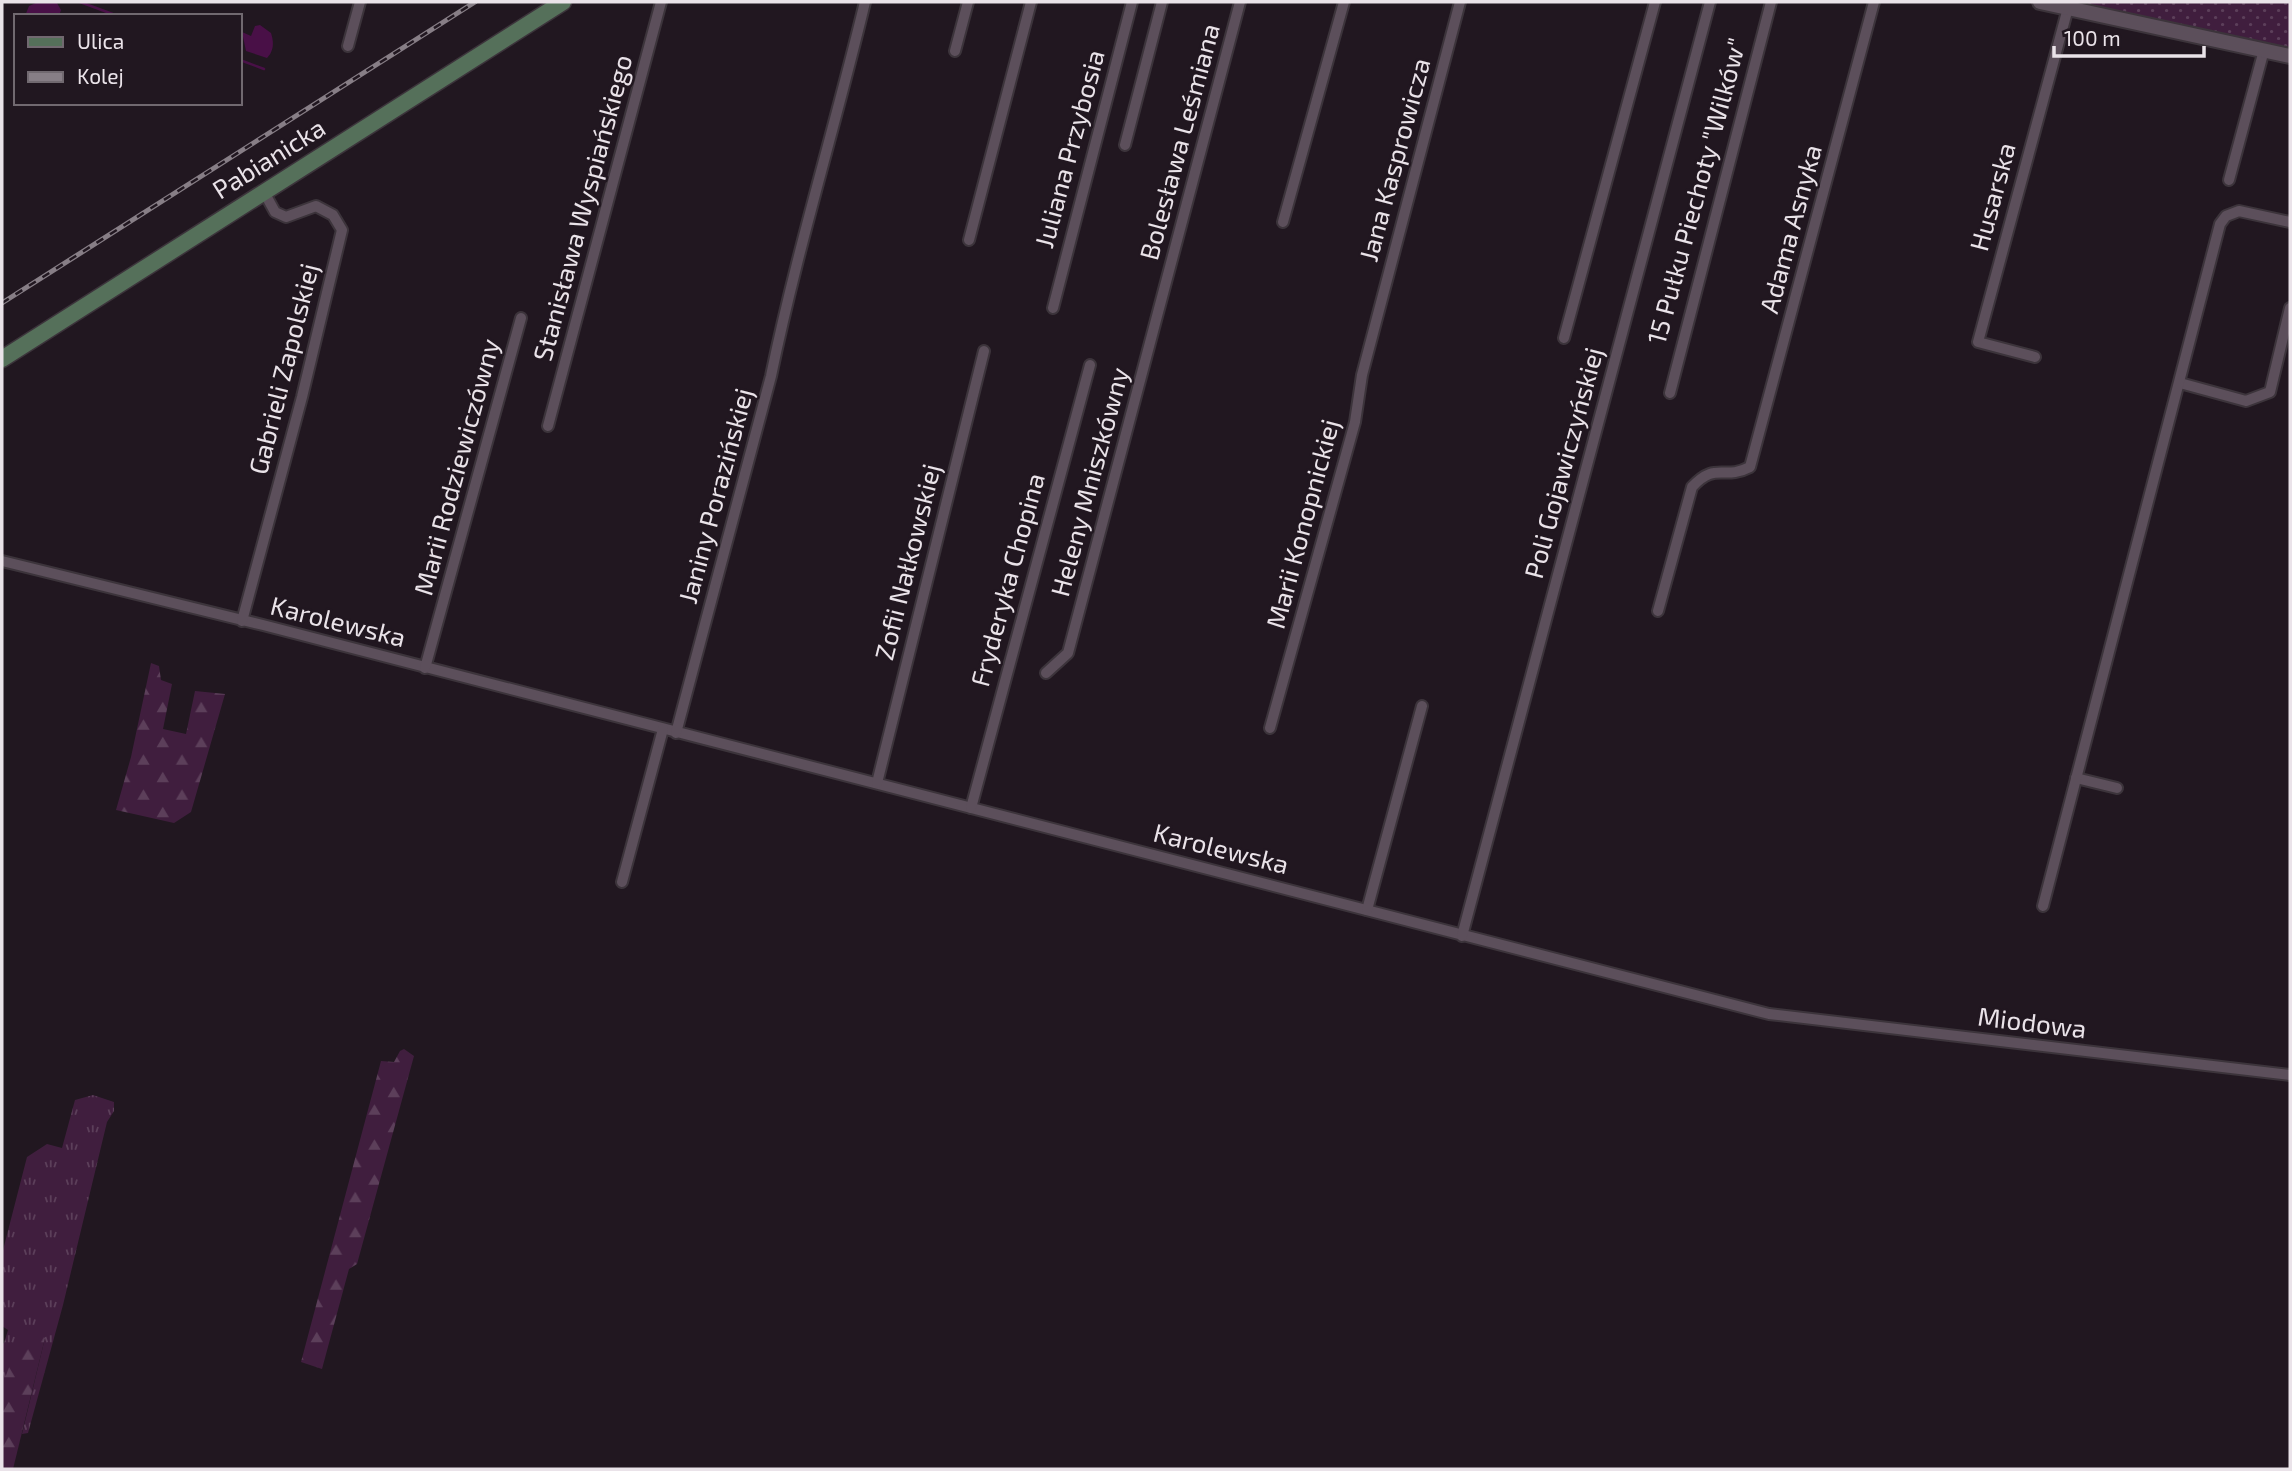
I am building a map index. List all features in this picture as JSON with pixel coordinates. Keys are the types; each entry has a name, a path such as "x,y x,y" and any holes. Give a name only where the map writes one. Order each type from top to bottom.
{"main road":[{"name":"Pabianicka","path":"2,359 563,2"}],"street":[{"path":"348,46 360,2"},
{"name":"Stanisława Wyspiańskiego","path":"548,426 661,2"},
{"name":"Janiny Porazińskiej","path":"677,733 771,376 795,271 839,111 864,2"},
{"path":"955,51 968,2"},
{"path":"969,240 1031,2"},
{"name":"Juliana Przybosia","path":"1052,308 1132,2"},
{"path":"1125,145 1162,2"},
{"name":"Bolesława Leśmiana","path":"1164,294 1240,2"},
{"path":"1283,222 1344,2"},
{"name":"Jana Kasprowicza","path":"1374,331 1460,2"},
{"path":"1564,338 1655,2"},
{"name":"Poli Gojawiczyńskiej","path":"1462,936 1710,2"},
{"name":"15 Pułku Piechoty \"Wilków\"","path":"1670,393 1771,2"},
{"name":"Adama Asnyka","path":"1658,611 1692,487 1701,477 1711,472 1739,473 1750,467 1874,2"},
{"path":"2040,2 2290,56"},
{"name":"Husarska","path":"2035,357 1978,341 2067,8"},
{"path":"2229,180 2263,50"},
{"name":"Gabrieli Zapolskiej","path":"242,621 302,397 342,230 332,215 316,206 286,217 275,212 264,192"},
{"path":"2043,906 2220,224 2226,216 2239,211 2290,222"},
{"name":"Heleny Mniszkówny","path":"1046,673 1068,653 1164,294"},
{"path":"2180,383 2246,401 2270,392 2290,309"},
{"name":"Marii Rodziewiczówny","path":"425,668 520,318"},
{"name":"Marii Konopnickiej","path":"1270,728 1356,422 1362,375 1374,331"},
{"name":"Zofii Nałkowskiej","path":"877,783 984,351"},
{"name":"Fryderyka Chopina","path":"971,808 1090,365"},
{"name":"Karolewska","path":"2,561 877,783 1769,1014"},
{"path":"1367,910 1422,706"},
{"path":"622,882 663,729"},
{"path":"2076,778 2117,788"},
{"name":"Miodowa","path":"1769,1014 2290,1076"}],"green space":[{"path":"2067,2 2290,2 2290,50"},
{"path":"151,663 159,666 161,680 172,684 163,729 186,734 195,691 225,694 191,812 174,823 116,810 131,757"},
{"path":"404,1049 414,1056 357,1264 349,1269 322,1369 301,1362 381,1061 394,1062"},
{"path":"93,1095 114,1102 114,1111 107,1122 63,1305 28,1433 22,1434 45,1338 2,1386 2,1344 8,1330 2,1326 2,1254 27,1157 47,1144 62,1148 75,1100"},
{"path":"24,1328 45,1338 13,1469 2,1469 2,1386"}],"shaded area":[{"path":"38,2 57,3 61,10 60,14 26,14 29,6"},
{"path":"260,25 272,36 272,49 267,58 246,51 242,32 251,36 255,26"}],"waterway":[{"path":"80,2 113,14"},
{"path":"242,61 264,69"}],"railway":[{"path":"2,303 475,2"}]}
